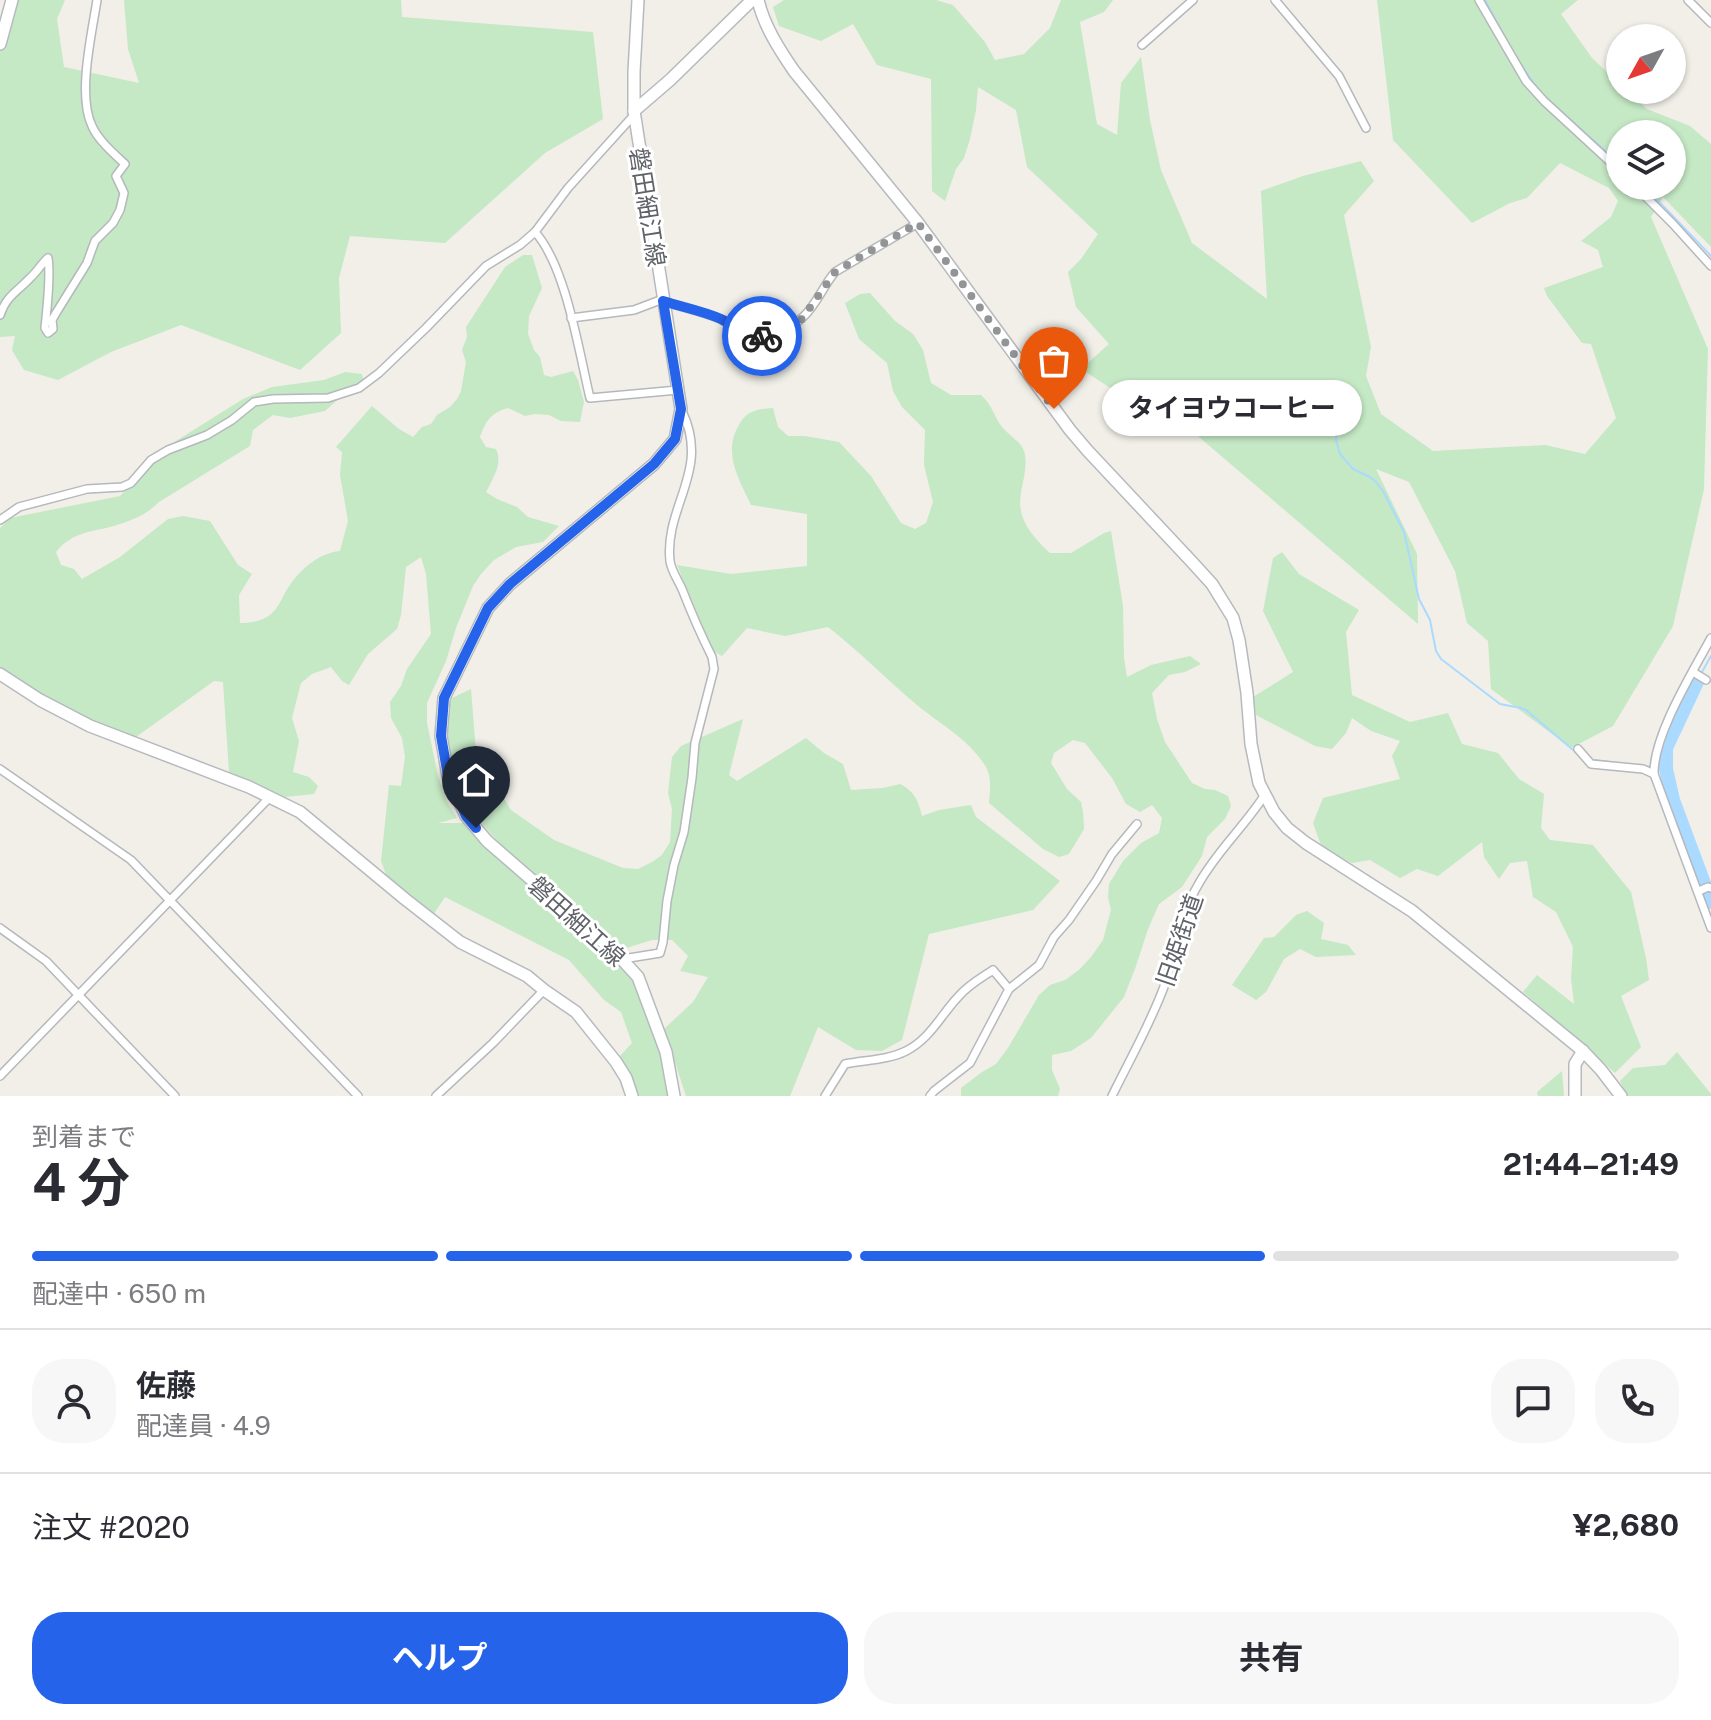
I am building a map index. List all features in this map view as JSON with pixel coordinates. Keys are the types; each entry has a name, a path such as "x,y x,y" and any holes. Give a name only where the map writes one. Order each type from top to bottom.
{"street":[{"path":"0,44 12,0"},
{"path":"0,315 5,300 48,258 50,275 45,328 48,333 53,329 52,320 87,263 95,241 113,223 120,210 124,193 116,176 125,164 91,125 85,90 97,0"},
{"name":"磐田細江線","path":"638,0 634,113 681,409 675,439 654,464 510,584 488,608 444,698 441,736 448,776 466,816 487,841 618,955 638,977 666,1052 674,1096"},
{"path":"0,520 19,507 87,489 122,487 131,483 151,460 207,435 254,402 328,398 359,388 426,328 486,266 535,232 568,188 634,113 752,0"},
{"path":"758,0 787,60 918,223 1070,430 1212,584 1233,618 1239,640 1251,744 1259,783 1274,812 1287,828 1306,843 1412,911 1583,1051 1621,1096"},
{"path":"1142,45 1193,0"},
{"path":"1275,0 1339,76 1366,128"},
{"path":"1479,0 1526,81 1606,158"},
{"path":"1688,0 1711,23"},
{"path":"1649,200 1711,266"},
{"path":"571,318 634,310 663,300 722,319 745,335 754,338 767,335 802,319 835,272 918,223"},
{"path":"535,232 549,253 563,286 590,398 678,390"},
{"path":"618,955 629,958 660,953 667,901 684,832 695,743 714,669 712,657 670,563 674,525 688,482 691,461 689,426 681,409"},
{"path":"1711,638 1665,728 1654,770 1711,928"},
{"path":"1693,672 1706,680"},
{"path":"0,674 40,700 90,726 249,787 300,812 460,942 527,976 576,1012 616,1062 632,1096"},
{"path":"1578,749 1591,764 1654,770"},
{"path":"0,769 131,860 358,1096"},
{"name":"旧姫街道","path":"1112,1096 1161,993 1196,887 1264,796"},
{"path":"0,1076 269,798"},
{"path":"930,1096 970,1063 1009,989 1039,965 1054,937 1137,824"},
{"path":"1699,891 1711,888"},
{"path":"0,928 46,961 175,1096"},
{"path":"825,1096 845,1064 895,1055 917,1045 961,994 993,970 1009,989"},
{"path":"436,1096 544,990"},
{"path":"1575,1096 1575,1064 1583,1051"}],"green space":[{"path":"11,0 65,0 57,19 64,67 139,83 128,49 124,0 401,0 402,17 593,32 603,119 545,153 445,243 350,236 339,278 341,333 300,370 181,325 111,352 58,380 24,370 12,350 15,336 0,337 0,41"},
{"path":"784,0 936,0 953,5 985,42 995,60 1024,54 1050,28 1061,0 1113,0 1104,12 1080,22 1097,124 1117,135 1121,83 1141,57 1161,170 1192,243 1267,299 1261,191 1361,161 1374,181 1344,215 1371,347 1366,376 1381,414 1433,451 1545,445 1585,454 1616,418 1591,344 1582,343 1544,288 1603,267 1598,250 1581,241 1611,217 1617,200 1661,200 1651,217 1708,349 1704,489 1673,626 1613,726 1571,748 1491,689 1488,641 1467,623 1455,571 1409,482 1376,469 1417,554 1418,624 1165,408 1112,389 1081,369 1109,344 1076,307 1068,272 1098,234 1027,167 1016,110 978,87 970,139 945,201 932,191 931,79 877,65 853,24 821,41 779,26 773,7"},
{"path":"1377,0 1578,0 1561,14 1592,58 1606,71 1606,104 1641,104 1675,120 1606,120 1606,186 1560,163 1527,198 1510,203 1472,223 1393,140"},
{"path":"1686,124 1711,144 1711,247 1666,200 1686,200"},
{"path":"523,255 532,255 542,288 529,316 528,334 540,357 544,375 551,377 573,371 584,402 580,422 561,421 549,415 525,416 508,408 502,410 490,418 480,437 486,447 496,449 498,455 496,471 486,492 517,507 528,517 559,526 543,542 516,547 494,560 473,586 427,703 427,723 438,776 447,802 457,818 438,823 464,823 512,871 607,952 645,996 672,1096 633,1096 620,1056 632,1043 621,1012 604,1000 569,960 445,897 431,918 388,880 381,861 389,785 401,786 405,757 402,738 391,718 390,702 401,686 407,669 431,634 426,574 421,557 406,567 397,629 368,654 349,685 331,667 312,674 301,683 292,718 299,741 293,772 309,777 318,786 314,794 285,797 229,772 223,682 214,681 136,737 100,725 41,695 0,668 0,528 10,518 120,496 168,446 243,399 272,387 324,380 345,372 362,374 364,384 342,396 325,411 290,418 273,415 253,430 250,446 146,512 126,522 70,539 56,552 61,565 74,569 82,579 120,557 168,519 183,516 210,521 238,565 252,574 239,595 240,623 256,621 271,614 301,571 315,560 340,551 348,521 340,475 342,452 336,447 372,406 413,437 450,407 461,391 466,362 462,350 467,337 466,327 505,267"},
{"path":"870,293 895,321 913,334 923,350 931,383 951,395 981,395 1002,427 1022,447 1026,464 1020,502 1023,519 1050,553 1071,553 1111,531 1123,606 1127,677 1151,665 1190,656 1201,664 1169,675 1152,693 1157,719 1165,742 1192,783 1228,796 1231,806 1225,819 1207,837 1202,856 1182,887 1159,904 1124,997 1091,1038 1071,1051 1052,1055 1052,1070 1060,1089 1058,1096 961,1096 961,1088 996,1064 1039,995 1050,985 1065,980 1079,970 1091,957 1103,940 1111,910 1109,884 1123,861 1141,843 1159,833 1162,818 1152,805 1140,812 1126,804 1112,778 1085,743 1073,740 1054,753 1051,763 1067,789 1081,802 1084,829 1069,854 1059,857 1043,849 989,803 988,771 972,749 828,627 785,636 747,628 722,656 713,651 677,565 731,574 807,566 807,514 751,505 734,464 732,444 740,423 750,413 763,409 773,408 778,427 788,436 839,442 871,476 901,523 915,529 926,523 933,502 924,465 925,430 902,407 893,391 887,363 859,339 845,303 860,294"},
{"path":"1282,552 1299,574 1359,610 1346,632 1352,695 1410,722 1448,713 1462,744 1498,753 1519,779 1544,794 1541,828 1550,840 1593,845 1631,892 1649,980 1621,996 1641,1047 1615,1073 1523,992 1537,975 1574,1004 1571,978 1573,947 1556,912 1533,897 1527,861 1510,863 1499,879 1484,857 1482,842 1438,876 1417,869 1400,878 1370,860 1352,863 1322,848 1313,823 1323,798 1400,779 1392,756 1400,741 1371,731 1352,718 1346,733 1332,749 1315,746 1256,715 1253,697 1293,672 1263,611 1273,558"},
{"path":"471,689 476,753 511,810 554,840 623,868 638,869 652,862 662,855 670,842 672,809 668,793 672,757 681,746 743,719 729,775 737,781 806,738 843,764 851,790 900,784 915,797 922,816 971,805 976,817 1060,881 1033,910 929,934 902,1040 882,1051 856,1050 818,1027 790,1096 686,1096 664,1029 693,1002 708,977 680,971 688,956 672,940 652,940 623,949 602,937 495,839 472,809 455,774 450,755 450,699"},
{"path":"1307,911 1324,923 1321,939 1348,945 1356,955 1316,957 1300,949 1284,959 1266,992 1256,1000 1232,985 1264,938 1274,937 1296,915"},
{"path":"1677,1052 1711,1096 1627,1096 1620,1081 1633,1068 1665,1065"},
{"path":"1562,1071 1564,1096 1538,1096 1537,1092"}],"waterway":[{"path":"1485,0 1507,41"},
{"path":"1516,57 1537,88"},
{"path":"1556,107 1606,152"},
{"path":"1657,200 1711,256"},
{"path":"1337,429 1340,454 1353,469 1375,481 1404,532 1419,599 1430,620 1436,651 1441,659 1500,704 1526,710 1579,755"},
{"path":"1702,672 1711,656"},
{"path":"1697,682 1666,748 1666,769 1673,800 1711,902"},
{"path":"1595,760 1618,763"},
{"path":"1644,766 1666,769"}],"way so far":[{"path":"762,336 788,328 802,319 835,272 918,223 1054,409"}],"place":[{"name":"タイヨウコーヒー","path":"1054,409"}],"route":[{"path":"476,828 466,816 448,776 441,736 444,698 488,608 510,584 654,464 675,439 681,409 663,301 722,319 745,335 754,338 762,336"}]}
